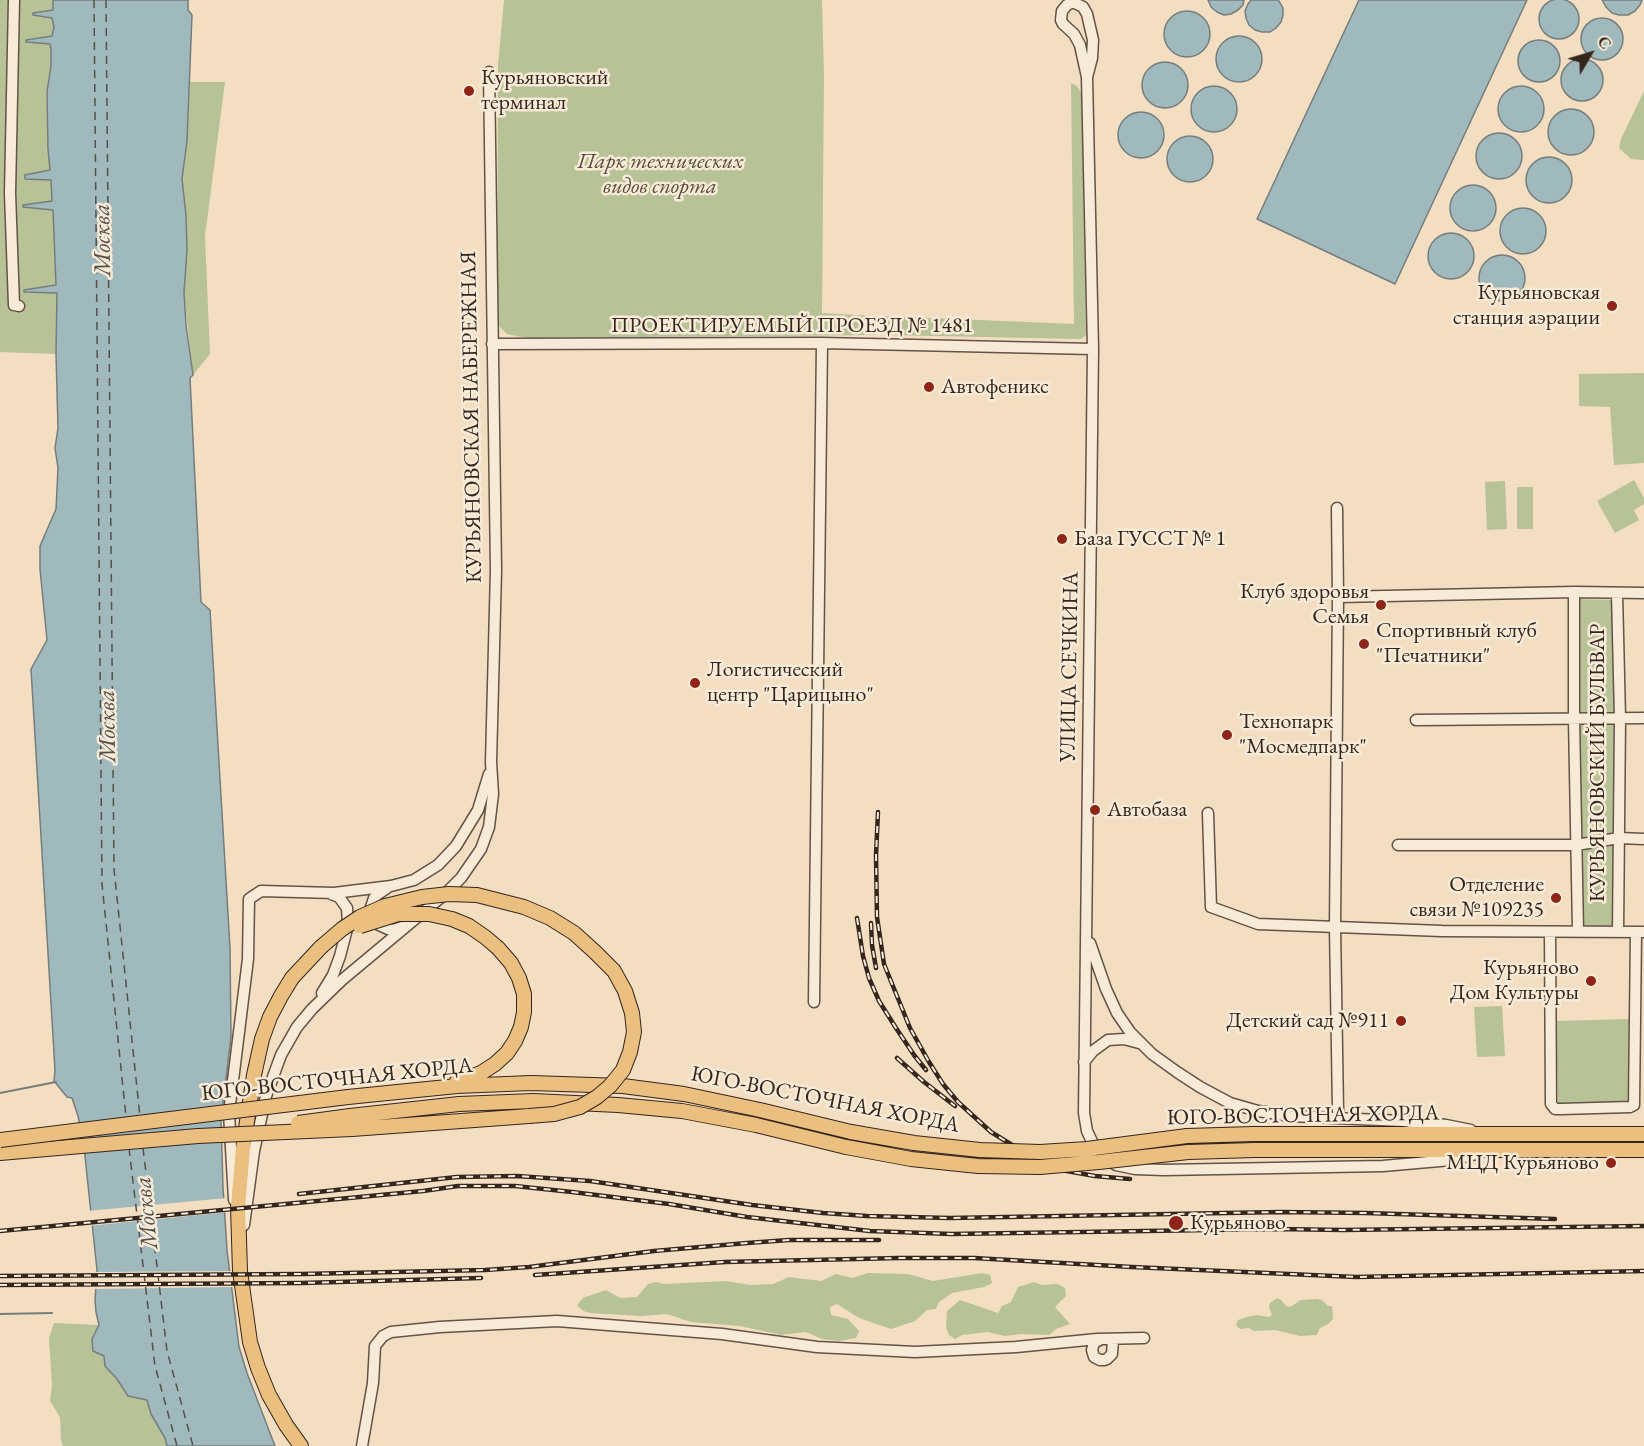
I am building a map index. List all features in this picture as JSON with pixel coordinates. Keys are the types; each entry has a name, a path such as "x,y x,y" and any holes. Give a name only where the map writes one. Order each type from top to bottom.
{"main road":[{"path":"240,1271 238,1207 243,1148 262,1039 270,1017 292,978 321,947 342,929 360,917 385,906 422,897 450,894 477,895 496,899 550,918 574,933 614,971 626,990 634,1032 623,1070 610,1086 580,1107 554,1114 529,1116 351,1122"},
{"path":"321,947 365,924 398,914 429,914 452,919 469,926 485,936 511,963 524,994 523,1020 515,1041 507,1053 495,1065 481,1073 465,1079 406,1091"},
{"name":"ЮГО-ВОСТОЧНАЯ ХОРДА","path":"0,1140 348,1097 457,1086 531,1083 623,1086 684,1094 851,1132 914,1143 980,1150 1040,1152 1087,1149 1187,1136 1253,1134 1644,1134"},
{"name":"ЮГО-ВОСТОЧНАЯ ХОРДА","path":"0,1152 351,1122 459,1104 533,1101 682,1111 756,1125 846,1147 910,1159 978,1167 1040,1167 1188,1152 1266,1150 1644,1150"},
{"name":"КУРЬЯНОВСКАЯ НАБЕРЕЖНАЯ","path":"240,1271 250,1342 258,1368 286,1425 302,1446"}],"street":[{"path":"14,0 10,194 15,305 19,306"},
{"name":"УЛИЦА СЕЧКИНА","path":"1087,77 1092,58 1093,40 1083,7 1071,3 1062,11 1061,20 1074,34 1080,45 1087,77 1093,349 1084,1062 1084,1113 1087,1131 1102,1157 1116,1165 1135,1169 1401,1166 1450,1160 1496,1150"},
{"name":"КУРЬЯНОВСКАЯ НАБЕРЕЖНАЯ","path":"240,1271 247,1192 254,1151 266,1096 281,1055 297,1027 312,1009 342,980 461,878 481,849 489,827 493,794 491,762 496,570 489,72"},
{"path":"814,1002 822,343"},
{"name":"ПРОЕКТИРУЕМЫЙ ПРОЕЗД № 1481","path":"492,344 822,343 1093,349"},
{"path":"1337,508 1335,927 1338,1111"},
{"path":"1338,597 1574,592 1644,593"},
{"name":"КУРЬЯНОВСКИЙ БУЛЬВАР","path":"1574,592 1578,931"},
{"name":"КУРЬЯНОВСКИЙ БУЛЬВАР","path":"1617,593 1620,718 1618,932"},
{"path":"1416,720 1644,718"},
{"name":"КУРЬЯНОВСКАЯ НАБЕРЕЖНАЯ","path":"240,1271 236,1242 229,1113 248,959 249,899 261,891 327,893 391,886 414,879 438,866 456,846 478,810 491,762"},
{"path":"1208,813 1212,907 1258,924 1442,931 1640,932 1634,1106 1555,1108 1551,1104 1550,932"},
{"path":"1398,846 1576,845 1619,838 1644,839"},
{"path":"391,886 378,894 372,902 372,912 376,922 383,928 393,930 412,920"},
{"path":"312,1009 333,975 348,925 347,908 344,902 334,894 327,893"},
{"path":"1086,932 1103,982 1117,1013 1130,1032 1152,1054 1200,1087 1230,1103 1258,1111 1290,1116 1446,1125 1494,1134"},
{"path":"1084,1062 1093,1051 1108,1040 1124,1039 1142,1045"},
{"path":"362,1446 373,1383 375,1346 383,1336 391,1332 440,1326 557,1321 722,1334 817,1347 915,1352 1144,1338"},
{"path":"1092,1354 1094,1343 1107,1339"},
{"path":"1072,1342 1084,1345 1097,1359 1104,1360 1112,1354 1107,1339"}],"green space":[{"path":"0,0 53,0 53,10 33,14 52,18 54,28 52,36 26,39 26,42 50,44 51,49 47,92 50,171 25,175 25,179 51,180 52,201 23,205 23,207 53,210 56,285 24,290 24,292 57,292 56,354 0,352"},
{"name":"Парк технических видов спорта","path":"504,0 822,0 824,75 822,313 874,316 875,335 527,338 507,334 499,326 497,314 498,65"},
{"path":"190,82 225,82 205,236 210,354 193,375 184,293 187,250 182,179 187,141"},
{"path":"1071,83 1077,86 1082,94 1086,335 1081,339 885,335 885,316 1074,324"},
{"path":"1644,91 1644,160 1631,159 1619,148"},
{"path":"1644,373 1644,463 1614,465 1610,407 1579,406 1579,374"},
{"path":"1634,480 1644,498 1644,504 1634,510 1639,520 1615,533 1597,501"},
{"path":"1505,481 1507,529 1487,530 1485,482"},
{"path":"1517,487 1533,487 1533,529 1517,529"},
{"path":"1578,599 1614,600 1617,714 1578,715"},
{"path":"1617,721 1615,834 1580,841 1577,723"},
{"path":"1616,842 1614,930 1582,929 1580,849"},
{"path":"1502,1006 1505,1056 1477,1057 1474,1007"},
{"path":"1631,1019 1633,1102 1558,1103 1556,1021"},
{"path":"868,1273 908,1274 933,1281 982,1273 990,1275 992,1283 984,1287 952,1293 939,1302 936,1309 927,1310 915,1321 891,1329 859,1318 837,1304 830,1307 831,1315 848,1319 859,1331 856,1338 839,1341 822,1339 806,1332 781,1335 740,1326 691,1322 667,1314 642,1316 591,1313 583,1311 577,1305 583,1298 606,1290 620,1298 637,1297 648,1284 656,1282 664,1284 726,1281 750,1285 773,1284 789,1277 821,1281 836,1274 852,1278"},
{"path":"1034,1282 1042,1285 1058,1284 1065,1288 1066,1296 1055,1307 1070,1324 1056,1329 1049,1335 1005,1336 988,1332 962,1335 955,1339 949,1335 946,1328 947,1311 960,1300 998,1313 1002,1306 1011,1302 1018,1287"},
{"path":"1277,1298 1290,1307 1301,1300 1322,1300 1328,1306 1332,1306 1333,1319 1320,1328 1317,1335 1300,1336 1275,1330 1254,1331 1249,1328 1240,1329 1236,1325 1238,1320 1247,1317 1256,1315 1269,1317 1272,1315 1270,1303"},
{"path":"54,1323 99,1325 92,1339 104,1356 105,1366 128,1396 147,1400 151,1414 167,1446 63,1446 60,1417 50,1401 52,1385 49,1338"}],"water":[{"path":"1559,-1 1567,0 1573,5 1578,11 1578,27 1573,33 1567,38 1559,39 1551,38 1545,33 1540,27 1539,19 1540,11 1545,5 1551,0"},
{"name":"Москва","path":"53,0 188,0 188,10 192,15 187,141 182,179 187,250 184,293 193,375 190,378 201,602 210,610 230,948 231,1037 221,1120 223,1187 227,1250 239,1347 275,1446 167,1446 151,1414 147,1400 128,1396 105,1366 104,1356 93,1351 92,1339 99,1325 95,1300 97,1270 84,1147 72,1098 67,1097 54,1081 31,669 47,640 40,546 56,509 58,468 55,448 58,428 57,293 24,292 24,290 56,285 53,210 23,207 23,205 52,201 51,180 25,179 25,175 50,170 47,92 51,49 50,44 26,42 26,40 52,36 54,27 52,18 33,15 33,13 53,10"},
{"path":"1208,0 1244,0 1238,10 1224,15 1211,7"},
{"path":"1251,0 1279,1 1283,8 1283,15 1276,28 1270,32 1262,32 1249,25 1245,11"},
{"path":"1359,0 1527,0 1395,284 1257,219"},
{"path":"1602,0 1642,0 1635,11 1628,15 1619,15 1612,13"},
{"path":"1187,11 1203,18 1210,34 1203,50 1187,57 1171,50 1164,34 1171,18"},
{"path":"1602,18 1617,24 1623,39 1617,54 1602,60 1587,54 1581,39 1587,24"},
{"path":"1239,36 1255,43 1262,59 1255,75 1239,82 1223,75 1216,59 1223,43"},
{"path":"1539,40 1553,47 1560,61 1553,75 1539,82 1525,75 1518,61 1525,47"},
{"path":"1582,59 1597,65 1603,80 1597,95 1582,101 1567,95 1561,80 1567,65"},
{"path":"1165,62 1181,69 1188,85 1181,101 1165,108 1149,101 1142,85 1149,69"},
{"path":"1214,86 1230,93 1237,109 1230,125 1214,132 1198,125 1191,109 1198,93"},
{"path":"1521,86 1530,87 1537,93 1543,100 1543,118 1537,125 1530,131 1521,132 1512,131 1505,125 1499,118 1498,109 1499,100 1505,93 1512,87"},
{"path":"1571,109 1580,110 1588,115 1593,123 1593,141 1588,149 1580,154 1571,155 1562,154 1554,149 1549,141 1548,132 1549,123 1554,115 1562,110"},
{"path":"1141,112 1157,119 1164,135 1157,151 1141,158 1125,151 1118,135 1125,119"},
{"path":"1499,133 1508,134 1516,139 1521,147 1521,165 1516,173 1508,178 1499,179 1490,178 1482,173 1477,165 1476,156 1477,147 1482,139 1490,134"},
{"path":"1190,136 1206,143 1213,159 1206,175 1190,182 1174,175 1167,159 1174,143"},
{"path":"1549,157 1558,158 1566,163 1571,171 1571,189 1566,197 1558,202 1549,203 1540,202 1532,197 1527,189 1526,180 1527,171 1532,163 1540,158"},
{"path":"1473,185 1482,186 1489,192 1495,199 1495,217 1489,224 1482,230 1473,231 1464,230 1457,224 1451,217 1450,208 1451,199 1457,192 1464,186"},
{"path":"1523,208 1532,209 1539,215 1545,222 1545,240 1539,247 1532,253 1523,254 1514,253 1507,247 1501,240 1500,231 1501,222 1507,215 1514,209"},
{"path":"1451,233 1460,234 1467,240 1473,247 1473,265 1467,272 1460,278 1451,279 1442,278 1435,272 1429,265 1428,256 1429,247 1435,240 1442,234"},
{"path":"1502,255 1511,256 1518,262 1524,269 1524,287 1518,294 1511,300 1502,301 1493,300 1486,294 1480,287 1479,278 1480,269 1486,262 1493,256"}],"pier":[{"path":"227,1198 228,1212 88,1226 87,1211"},
{"path":"233,1271 234,1287 93,1289 94,1272"}],"waterway":[{"path":"0,1093 56,1082"},
{"path":"0,1314 52,1313"}],"ferry route":[{"path":"94,0 102,884 126,1117"},
{"path":"106,0 114,869 140,1117"},
{"path":"129,1148 155,1366 177,1446"},
{"path":"143,1148 167,1351 193,1446"}],"railway":[{"path":"878,812 877,917 884,964 910,1028 943,1084 958,1102 991,1132 1035,1159 1061,1170 1130,1179"},
{"path":"857,918 863,956 879,1001 926,1070"},
{"path":"871,923 876,968"},
{"path":"897,1058 955,1106"},
{"path":"299,1194 457,1177 517,1176 590,1181 752,1205 867,1216 950,1218 1281,1212 1555,1219"},
{"path":"0,1231 458,1186 515,1186 870,1231 951,1234 1644,1226"},
{"path":"0,1276 485,1270 747,1243 789,1240 879,1240"},
{"path":"535,1275 725,1262 899,1258 974,1258 1356,1277 1644,1271"},
{"path":"0,1285 302,1283 481,1278"}],"place":[{"name":"Курьяновский терминал","path":"469,91"},
{"name":"Курьяновская станция аэрации","path":"1612,306"},
{"name":"Автофеникс","path":"929,387"},
{"name":"База ГУССТ № 1","path":"1062,539"},
{"name":"Клуб здоровья Семья","path":"1381,605"},
{"name":"Спортивный клуб \"Печатники\"","path":"1364,644"},
{"name":"Логистический центр \"Царицыно\"","path":"695,683"},
{"name":"Технопарк \"Мосмедпарк\"","path":"1227,735"},
{"name":"Автобаза","path":"1095,810"},
{"name":"Отделение связи №109235","path":"1556,898"},
{"name":"Курьяново Дом Культуры","path":"1591,981"},
{"name":"Детский сад №911","path":"1401,1021"},
{"name":"МЦД Курьяново","path":"1611,1163"},
{"name":"Курьяново","path":"1176,1223"}]}
